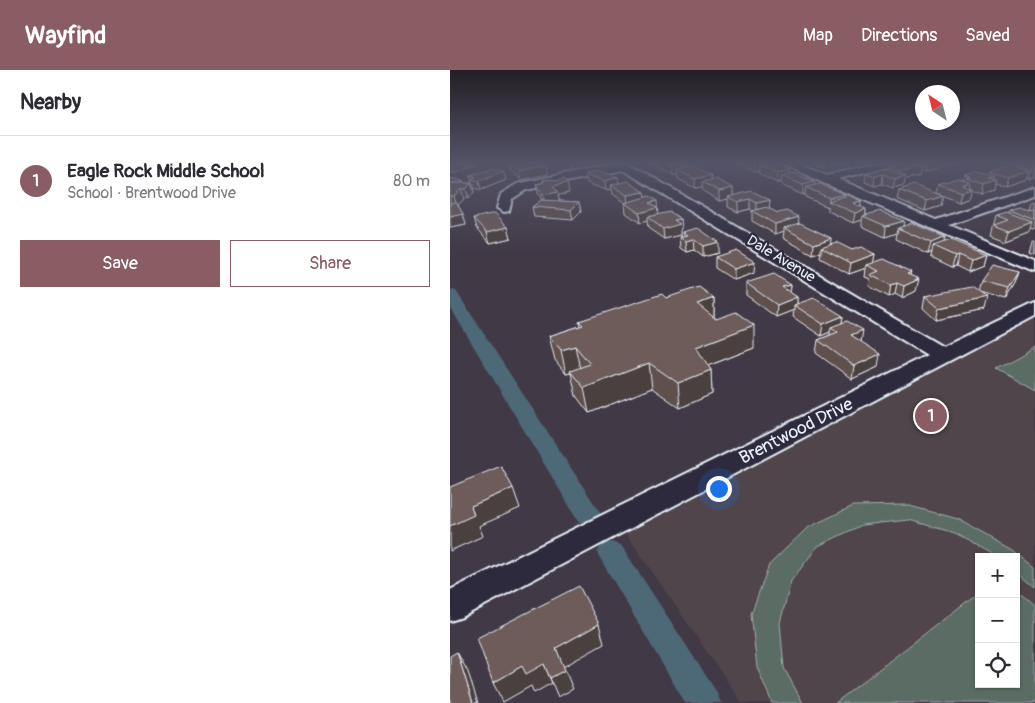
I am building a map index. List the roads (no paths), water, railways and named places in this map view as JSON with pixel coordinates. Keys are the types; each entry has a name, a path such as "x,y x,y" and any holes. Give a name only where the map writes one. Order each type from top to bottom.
{"street":[{"path":"504,208 506,197 513,193"},
{"name":"Dale Avenue","path":"670,193 942,356"},
{"path":"858,193 1035,267"},
{"path":"936,225 1031,193"},
{"name":"Brentwood Drive","path":"450,606 1035,309"}],"waterway":[{"path":"450,294 588,515"},
{"path":"611,553 704,703"}],"place":[{"name":"Eagle Rock Middle School","path":"931,416"}]}
